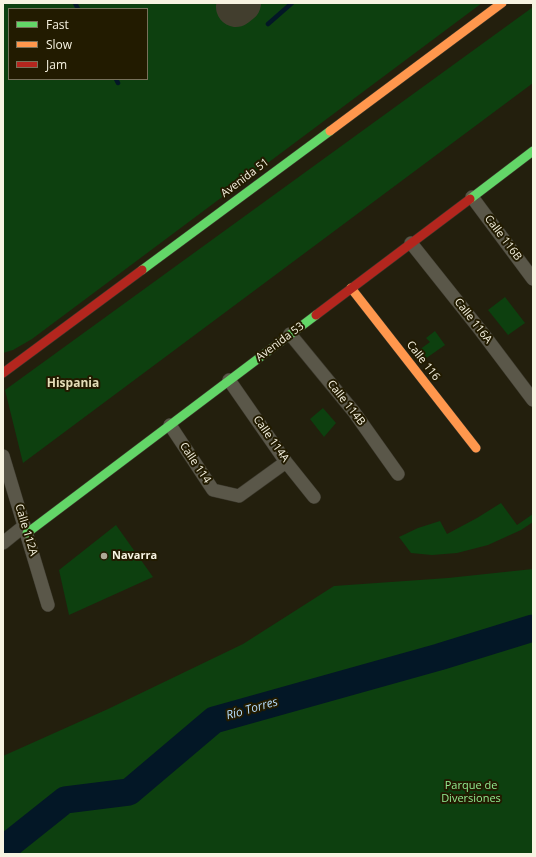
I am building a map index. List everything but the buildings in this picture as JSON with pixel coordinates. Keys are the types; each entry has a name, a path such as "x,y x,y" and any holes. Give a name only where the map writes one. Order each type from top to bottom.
{"street":[{"name":"Avenida 51","path":"3,373 502,3"},
{"name":"Avenida 53","path":"3,543 25,530 170,425 472,197 532,156"},
{"name":"Calle 116B","path":"472,197 533,279"},
{"name":"Calle 116A","path":"411,243 481,331 533,400"},
{"name":"Calle 116","path":"351,288 476,448"},
{"name":"Calle 114B","path":"290,334 354,412 398,474"},
{"name":"Calle 114A","path":"229,380 286,462 314,497"},
{"name":"Calle 114","path":"170,425 213,490 239,496 286,462"},
{"name":"Calle 112A","path":"3,456 48,605"}],"green space":[{"path":"3,3 226,3 238,19 260,3 482,3 32,339 13,350 3,353"},
{"path":"533,7 533,83 23,463 5,390"},
{"path":"505,297 525,323 508,335 488,310"},
{"path":"435,331 445,345 425,359 415,353 430,342 426,338"},
{"path":"323,408 336,423 324,437 310,419"},
{"path":"501,503 517,525 533,514 533,522 521,530 488,545 457,553 432,555 411,553 399,537 418,528 440,521 447,534"},
{"path":"116,525 153,577 69,615 59,570"},
{"name":"Parque de Diversiones","path":"533,569 533,854 3,854 3,756 108,709 243,644 334,586 448,578"}],"waterway":[{"path":"75,3 78,8"},
{"path":"268,24 292,3"},
{"name":"Río Torres","path":"3,847 6,847 65,800 129,792 214,720 439,657 533,628"}],"taxiway":[{"path":"236,7 241,3"}],"traffic: fast":[{"path":"142,270 330,131"},
{"path":"470,199 533,151"},
{"path":"27,533 316,315"}],"traffic: slow":[{"path":"330,131 502,3"},
{"path":"351,288 476,448"}],"traffic: jam":[{"path":"316,315 470,199"},
{"path":"3,373 142,270"}],"place":[{"name":"Navarra","path":"104,556"}],"district":[{"name":"Hispania","path":"73,384"}]}
